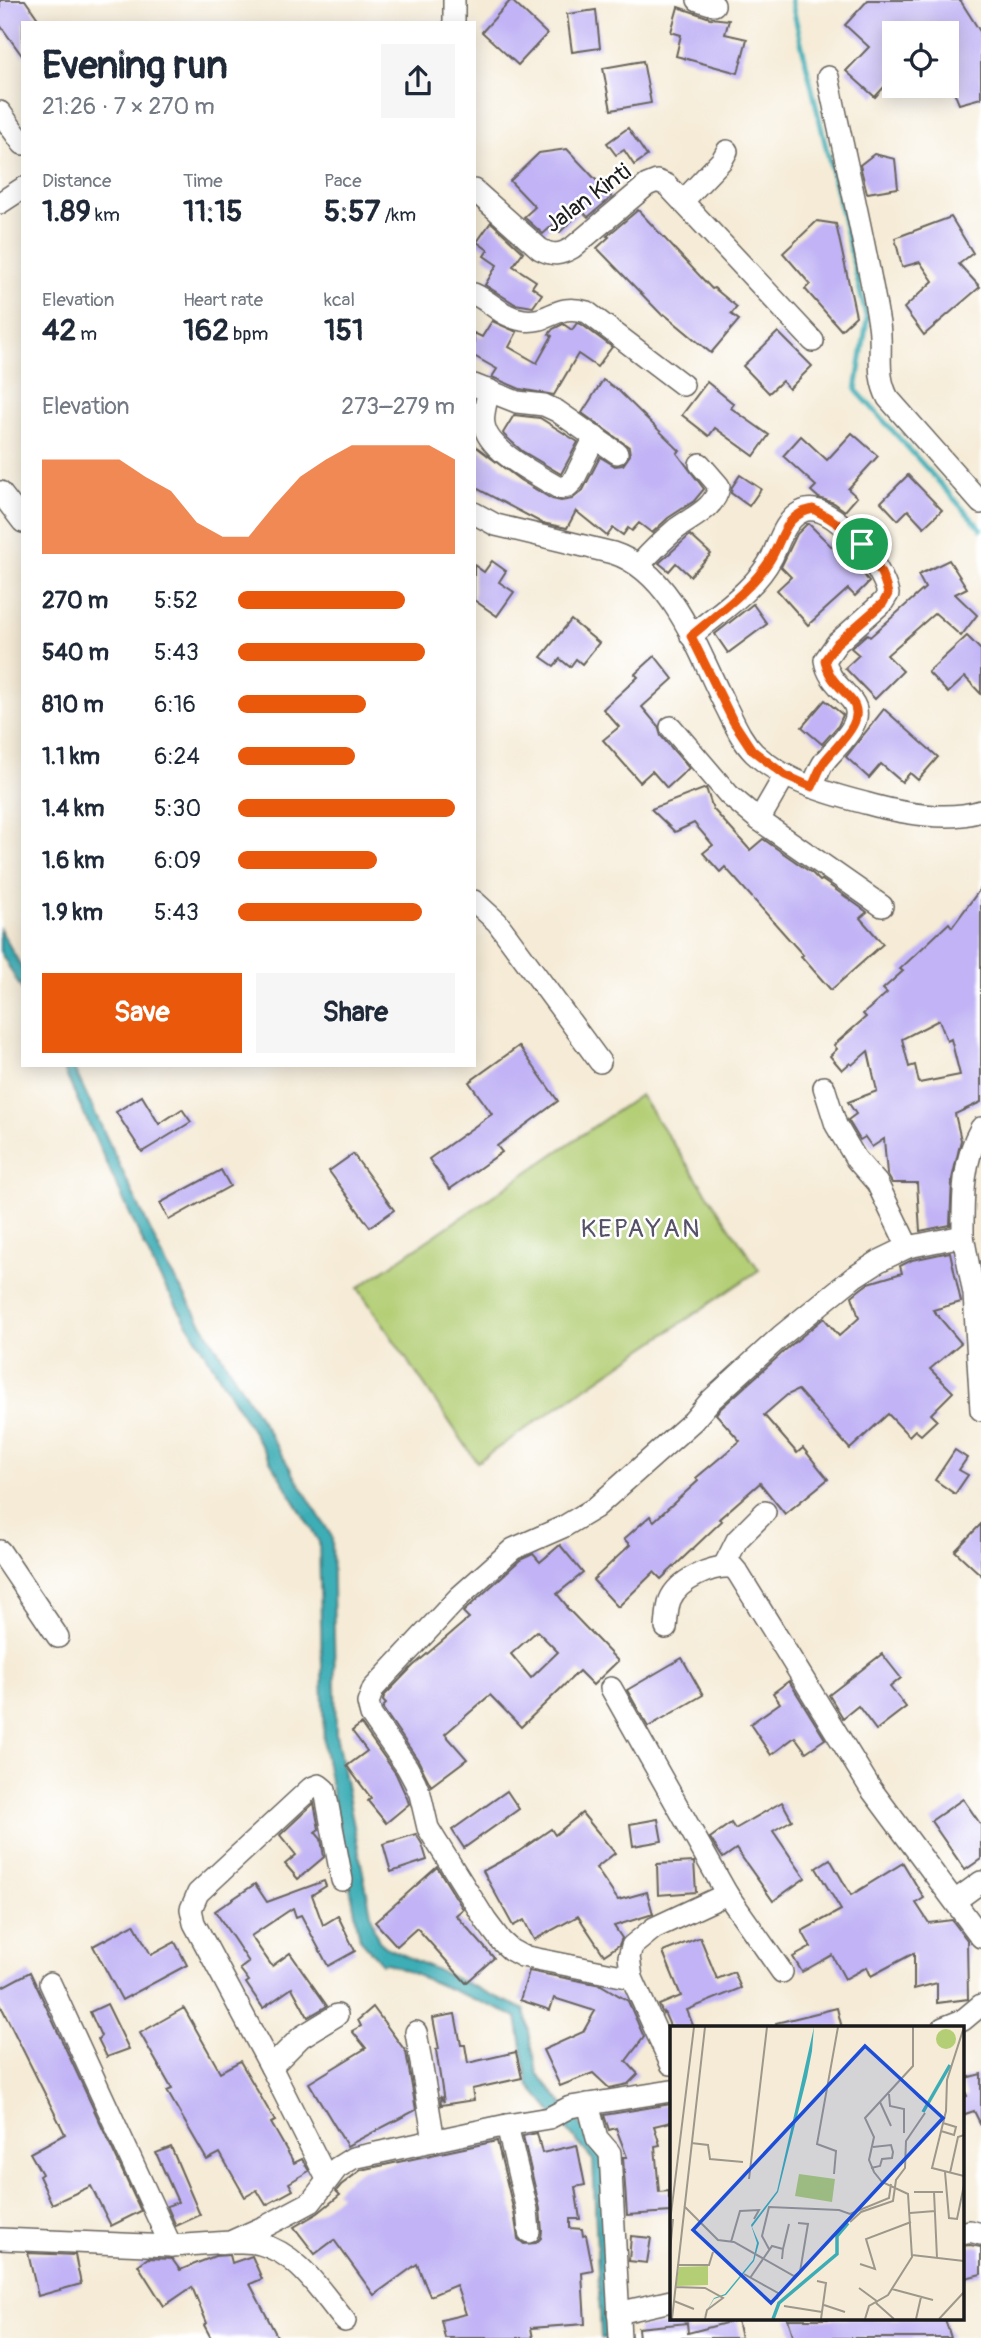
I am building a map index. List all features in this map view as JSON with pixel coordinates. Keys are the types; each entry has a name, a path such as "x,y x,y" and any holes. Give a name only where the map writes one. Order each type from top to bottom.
{"street":[{"path":"453,0 454,21"},
{"path":"828,77 880,328 882,387 888,398 981,503"},
{"path":"0,112 21,141"},
{"path":"683,201 716,168 727,151"},
{"name":"Jalan Kinti","path":"476,192 534,244 549,254 560,254 572,248 647,185 657,181 667,184 813,341"},
{"path":"0,203 21,189"},
{"path":"476,295 505,315 523,320 540,320 564,309 587,312 683,385"},
{"path":"594,437 573,481 568,486 559,488 515,461 488,436 483,423 481,388 517,402 544,405 558,411 617,453"},
{"path":"639,565 678,528 698,515 718,494 719,486 700,464"},
{"path":"0,492 21,519"},
{"path":"691,636 740,596 757,578 790,521 801,512 813,509 828,516 862,544 883,578 888,594 883,603 837,643 825,660 830,677 857,709 856,719 843,740 823,763 812,787"},
{"path":"476,514 496,525 612,553 639,565 677,608 742,737 764,761 785,775 812,787 886,809 946,815 981,811"},
{"path":"671,727 729,795 759,820 882,905"},
{"path":"759,820 785,775"},
{"path":"476,902 497,922 600,1062"},
{"path":"824,1087 836,1125 856,1159 877,1183 908,1247"},
{"path":"981,1128 972,1143 967,1168 963,1236 974,1294 981,1410"},
{"path":"632,1978 522,1956 501,1941 428,1828 421,1794 407,1766 371,1715 368,1703 373,1689 459,1597 513,1549 563,1527 595,1508 781,1336 854,1277 908,1247 963,1236"},
{"path":"724,1566 737,1540 765,1512"},
{"path":"0,1551 58,1637"},
{"path":"666,1628 669,1602 675,1591 685,1583 724,1566 733,1567 871,1789 981,1937"},
{"path":"611,1688 727,1894 782,1972"},
{"path":"327,2179 194,1923 191,1909 198,1893 311,1788 319,1786 325,1790 342,1880"},
{"path":"954,1901 981,1882"},
{"path":"670,2062 632,1978 629,1957 632,1946 662,1924 727,1894"},
{"path":"50,1983 172,2246"},
{"path":"948,2026 963,2020 981,2005"},
{"path":"271,2067 301,2037 337,2015"},
{"path":"416,2032 434,2141"},
{"path":"230,2242 311,2202 327,2179 353,2158 549,2118 579,2106 670,2091"},
{"path":"579,2106 597,2138 610,2153 620,2338"},
{"path":"507,2125 527,2210 529,2232"},
{"path":"0,2239 172,2246 257,2243 278,2250 299,2265 345,2321"},
{"path":"618,2313 670,2301"}],"green space":[{"path":"640,1095 759,1270 477,1462 358,1288"}],"water":[{"path":"0,929 21,966 21,988 0,951"},
{"path":"62,1067 73,1067 167,1266 332,1537 336,1734 374,1929 379,1941 386,1947 525,2010 537,2073 607,2156 614,2338 601,2338 593,2160 528,2084 517,2017 387,1963 382,1964 360,1939 324,1749 319,1542 157,1273"}],"building":[{"path":"0,0 25,0 40,21 21,21 21,54 0,25"},
{"path":"511,0 547,34 518,65 482,32"},
{"path":"868,0 960,0 981,33 981,98 959,104 957,98 959,98 959,21 882,21 882,89 875,97 846,71 869,47 845,25"},
{"path":"678,7 710,18 729,20 725,34 747,39 738,73 676,56 681,35 671,32"},
{"path":"596,10 600,48 572,52 567,14"},
{"path":"643,61 651,103 611,110 603,68"},
{"path":"628,128 647,156 634,165 624,150 616,155 607,143"},
{"path":"567,149 612,197 588,217 582,211 560,232 554,224 543,234 524,217 535,207 510,181 539,153"},
{"path":"874,154 895,159 898,188 867,193 860,165"},
{"path":"638,210 712,289 737,307 731,314 739,320 711,353 662,315 597,248"},
{"path":"951,217 973,253 959,264 980,287 924,335 904,308 933,281 920,262 902,267 895,238"},
{"path":"817,221 836,224 856,316 841,330 805,289 810,284 783,253"},
{"path":"491,222 523,252 513,266 536,281 532,287 542,294 533,307 515,304 485,285 497,265 484,256 488,250 477,242"},
{"path":"492,321 517,332 509,347 537,363 552,336 549,334 563,324 572,330 577,323 581,324 612,347 597,367 578,354 554,395 520,389 492,377 497,369 476,357 476,334 482,337"},
{"path":"778,332 812,366 789,389 782,381 769,393 743,366"},
{"path":"603,380 618,390 680,451 677,453 704,489 694,501 668,518 652,533 639,523 632,531 628,528 623,535 613,528 607,536 576,511 567,528 542,523 476,488 476,447 520,480 552,499 561,501 572,499 583,490 600,457 615,466 623,465 630,455 629,447 582,413"},
{"path":"707,382 734,404 731,408 769,435 754,456 715,428 709,436 682,415"},
{"path":"514,415 540,418 578,442 561,474 522,451 504,435"},
{"path":"852,433 878,456 848,489 857,497 845,511 811,491 816,486 783,456 801,436 827,460"},
{"path":"740,475 761,489 749,506 731,493"},
{"path":"908,475 942,510 924,527 908,510 898,520 881,502"},
{"path":"807,524 845,560 851,555 869,582 855,596 848,589 808,625 777,590 791,577 781,567 797,534"},
{"path":"690,535 711,554 690,576 676,563 669,571 659,563"},
{"path":"949,560 967,588 955,594 977,615 961,636 935,613 887,655 903,671 875,699 845,668 859,655 851,648 867,634 870,637 925,588 918,575"},
{"path":"492,561 506,571 499,582 514,592 497,616 476,601 476,566 484,572"},
{"path":"753,604 767,624 728,653 715,634"},
{"path":"571,620 599,643 582,664 576,659 570,667 560,659 554,666 541,657"},
{"path":"967,636 981,650 981,694 965,677 948,693 928,672"},
{"path":"655,656 673,679 642,707 658,726 661,736 689,768 667,788 652,771 640,782 603,740 619,727 603,709 638,677 635,674"},
{"path":"825,700 843,715 838,726 822,744 802,727"},
{"path":"884,709 938,757 918,780 910,773 902,782 881,764 869,778 846,757"},
{"path":"706,788 713,809 750,850 763,839 867,912 860,918 883,944 831,990 725,867 720,872 703,853 713,845 694,823 675,832 651,809"},
{"path":"981,888 981,1102 955,1114 961,1140 952,1179 950,1225 920,1231 917,1183 892,1183 887,1174 884,1139 872,1147 865,1137 860,1140 848,1120 856,1114 848,1102 877,1091 868,1051 842,1070 830,1056 837,1049 834,1045 866,1017 863,1014 887,993 883,989 903,971 900,969 949,923 952,927","holes":["939,1020 947,1041 951,1039 960,1075 919,1083 915,1065 909,1067 902,1039"]},
{"path":"519,1046 558,1101 497,1146 502,1152 450,1189 429,1159 492,1114 469,1082"},
{"path":"142,1096 159,1124 182,1109 191,1122 142,1152 116,1112"},
{"path":"353,1154 394,1210 370,1227 329,1171"},
{"path":"221,1170 230,1186 169,1220 160,1203"},
{"path":"950,1252 961,1302 933,1310 961,1343 930,1369 953,1392 931,1414 937,1420 921,1435 915,1430 909,1436 888,1414 850,1449 798,1390 787,1395 764,1415 797,1453 803,1448 828,1479 785,1514 760,1483 719,1519 722,1521 661,1579 654,1572 618,1607 593,1580 630,1545 624,1539 650,1516 654,1521 698,1481 696,1478 740,1441 716,1414 720,1409 824,1318 839,1336 859,1318 852,1296 869,1283 902,1273 900,1266 912,1260"},
{"path":"955,1450 967,1458 959,1470 968,1475 955,1494 935,1480"},
{"path":"981,1524 981,1575 955,1551"},
{"path":"560,1545 583,1573 557,1594 618,1661 593,1685 579,1671 521,1727 490,1695 445,1734 467,1759 431,1786 418,1760 383,1709 386,1704 383,1701 384,1696 413,1666 469,1618 463,1612 520,1560 533,1554 540,1562","holes":["537,1631 558,1652 531,1678 511,1654"]},
{"path":"882,1654 901,1678 890,1687 906,1707 876,1730 858,1706 843,1718 829,1695"},
{"path":"682,1658 703,1695 648,1727 627,1690"},
{"path":"789,1681 825,1739 806,1752 795,1737 771,1755 750,1724 780,1703 773,1693"},
{"path":"361,1724 396,1774 409,1804 386,1823 368,1801 371,1798 347,1766 367,1751 352,1731"},
{"path":"507,1791 519,1809 464,1848 452,1830"},
{"path":"963,1799 981,1825 981,1859 965,1870 931,1821"},
{"path":"782,1802 792,1820 773,1831 805,1878 773,1901 736,1849 723,1858 710,1838 731,1823 735,1829"},
{"path":"314,1803 319,1829 315,1832 321,1839 324,1857 298,1879 285,1864 296,1855 280,1835"},
{"path":"582,1813 615,1853 596,1868 618,1900 647,1892 653,1914 614,1926 622,1938 619,1945 604,1955 578,1916 534,1940 524,1920 513,1926 483,1871 518,1852 551,1829 555,1835"},
{"path":"658,1819 662,1841 633,1846 630,1824"},
{"path":"416,1834 427,1860 391,1872 383,1844"},
{"path":"830,1859 851,1895 903,1863 924,1898 916,1903 929,1923 952,1920 967,1940 968,1999 937,2003 937,1983 914,1989 914,1953 871,1976 867,1967 845,1979 832,1955 802,1972 793,1957 811,1947 802,1931 841,1910 816,1868"},
{"path":"694,1862 696,1892 658,1895 657,1864"},
{"path":"437,1867 463,1909 456,1915 494,1958 466,1983 417,1928 397,1946 375,1922"},
{"path":"324,1881 326,1886 312,1895 323,1925 338,1916 355,1951 328,1966 301,1915 296,1917 293,1908 251,1936 272,1966 290,1953 327,2006 308,2017 292,1988 263,2008 240,1969 249,1962 215,1911 255,1884 267,1902"},
{"path":"134,1924 151,1955 175,1942 187,1965 122,2000 93,1946"},
{"path":"700,1937 717,1979 734,1972 741,1988 687,2010 693,2026 670,2026 659,2005 681,1996 663,1952"},
{"path":"529,1971 601,1985 628,2001 644,2037 626,2061 638,2074 628,2084 609,2088 593,2073 560,2086 543,2050 583,2032 595,2011 554,1998 550,2010 520,2000"},
{"path":"30,1972 141,2211 111,2226 91,2186 52,2204 39,2176 42,2174 30,2153 65,2134 0,2004 0,1988"},
{"path":"107,2004 129,2049 107,2057 90,2012"},
{"path":"373,2007 406,2052 416,2110 347,2146 309,2083 366,2048 352,2031 361,2026 358,2020"},
{"path":"184,2008 220,2072 240,2061 275,2121 271,2123 294,2163 302,2159 309,2171 289,2183 293,2190 266,2205 257,2190 245,2197 220,2153 207,2160 167,2091 172,2089 140,2033"},
{"path":"837,2008 842,2026 777,2026 776,2023"},
{"path":"455,2014 461,2045 465,2045 468,2063 516,2052 522,2078 472,2089 474,2100 441,2105 440,2096 444,2102 433,2018"},
{"path":"981,2074 981,2125 974,2111 964,2114 964,2097 967,2096 964,2078"},
{"path":"670,2104 670,2122 654,2126 660,2145 655,2146 659,2192 669,2191 670,2212 627,2215 623,2157 627,2157 616,2128 609,2130 604,2115"},
{"path":"537,2133 542,2153 577,2145 585,2185 575,2187 580,2219 570,2219 570,2228 582,2229 583,2236 586,2235 593,2271 582,2273 585,2324 531,2328 533,2338 445,2338 441,2320 466,2314 456,2285 430,2296 417,2264 374,2295 334,2240 315,2254 294,2227 318,2213 340,2195 336,2191 341,2185 361,2170 497,2141 518,2239 524,2244 536,2243 541,2238 542,2231 540,2209 523,2136"},
{"path":"171,2147 200,2215 176,2226 167,2206 178,2202 156,2153"},
{"path":"631,2236 651,2238 647,2263 629,2261"},
{"path":"964,2246 981,2247 981,2274 964,2278"},
{"path":"28,2253 75,2255 81,2284 38,2296"},
{"path":"230,2255 232,2263 252,2256 262,2279 250,2284 278,2338 211,2338 192,2287 164,2306 138,2265 148,2258 172,2259 180,2270 215,2256"},
{"path":"737,2320 741,2338 639,2338 638,2328 687,2323 688,2333"},
{"path":"788,2320 945,2320 951,2338 794,2338"}],"waterway":[{"path":"791,0 867,320 856,390 981,529"}],"district":[{"name":"KEPAYAN","path":"641,1229"}],"route":[{"path":"813,509 828,516 862,544 883,578 888,594 883,603 837,643 825,660 830,677 857,709 856,719 843,740 823,763 812,787 785,775 752,750 733,721 691,636 740,596 757,578 790,521 801,512 813,509"}]}
